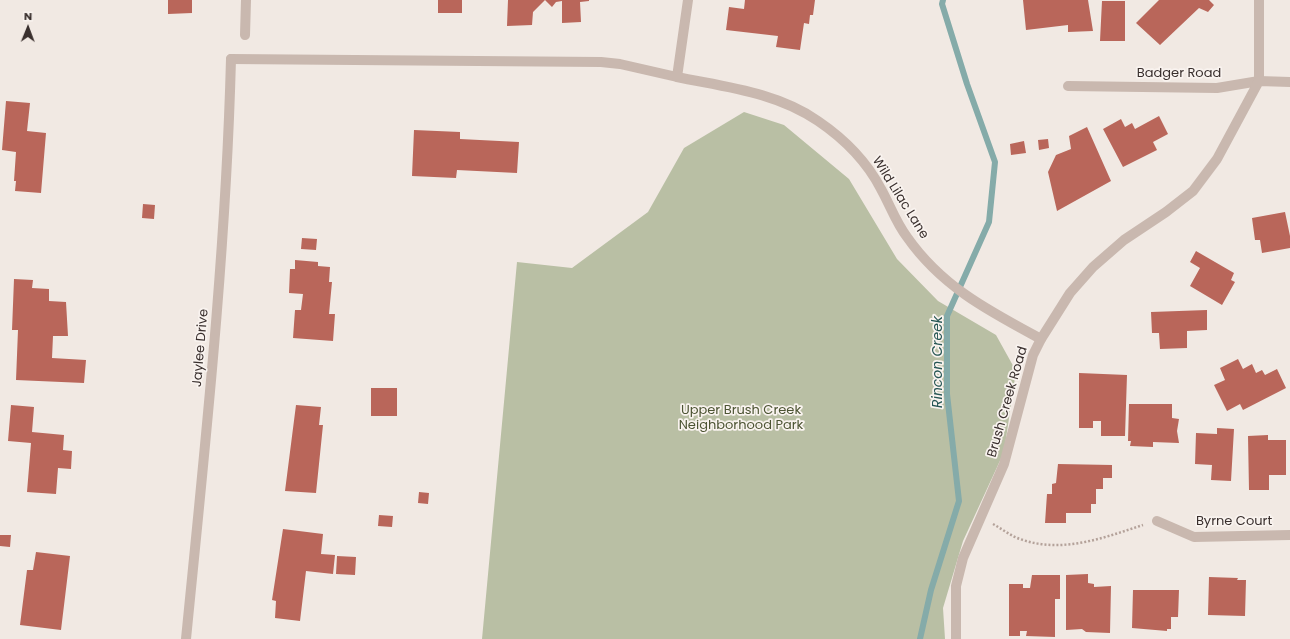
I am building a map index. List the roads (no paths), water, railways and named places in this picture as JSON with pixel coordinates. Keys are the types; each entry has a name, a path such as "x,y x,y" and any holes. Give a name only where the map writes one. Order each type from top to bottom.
{"street":[{"path":"245,35 246,0"},
{"path":"677,77 688,0"},
{"path":"1259,0 1259,81"},
{"name":"Wild Lilac Lane","path":"231,59 601,62 620,64 758,94 791,106 818,121 843,142 865,165 878,184 907,237 944,279 975,303 1041,339"},
{"name":"Jaylee Drive","path":"186,639 219,291 228,160 231,59"},
{"name":"Badger Road","path":"1068,86 1217,88 1259,81 1290,82"},
{"name":"Brush Creek Road","path":"956,639 956,586 963,558 1010,448 1030,366 1041,339 1070,293 1093,267 1124,240 1166,212 1193,191 1217,159 1259,81"},
{"name":"Byrne Court","path":"1157,521 1194,537 1290,536"}],"waterway":[{"name":"Rincon Creek","path":"920,639 931,590 959,501 947,394 947,316 989,222 995,162 967,84 942,4 943,0"}],"park label":[{"name":"Upper Brush Creek Neighborhood Park","path":"741,418"}]}
